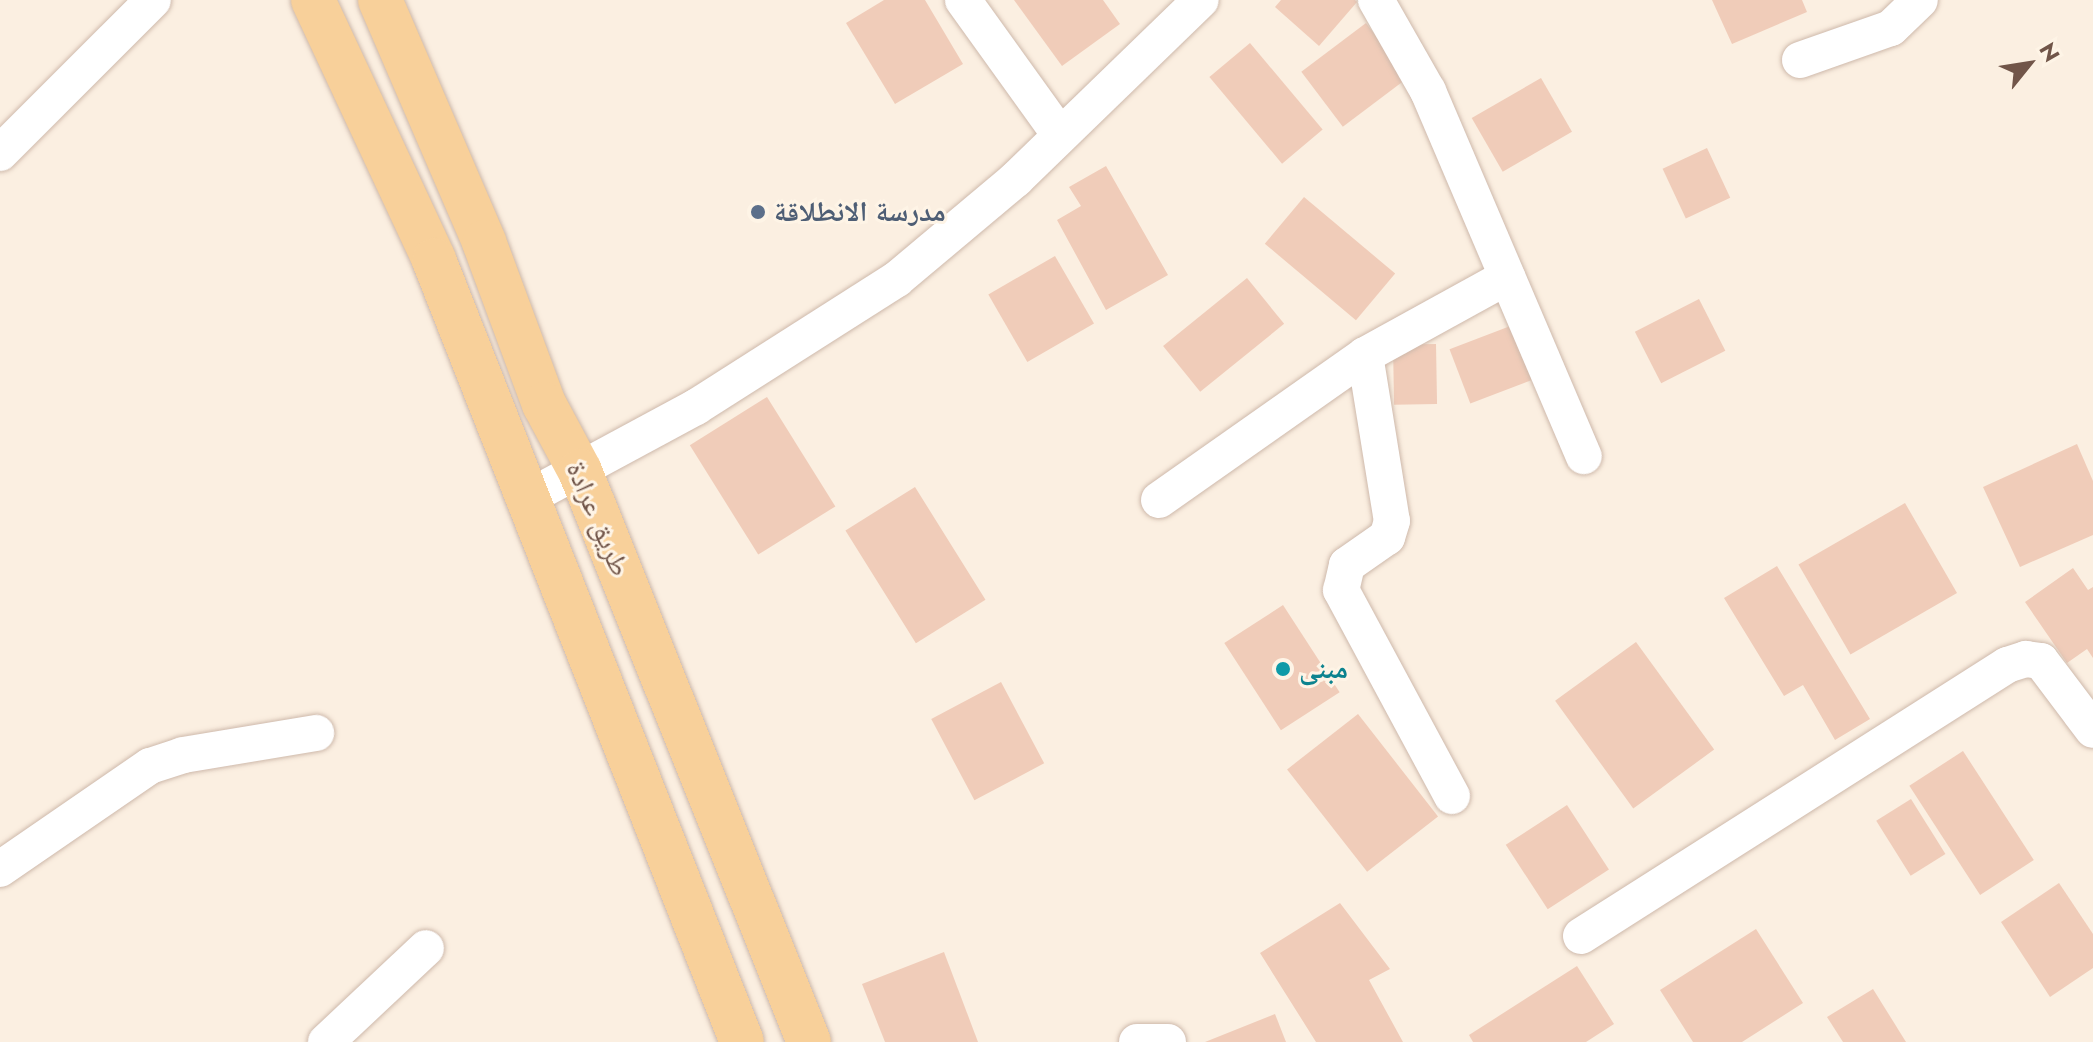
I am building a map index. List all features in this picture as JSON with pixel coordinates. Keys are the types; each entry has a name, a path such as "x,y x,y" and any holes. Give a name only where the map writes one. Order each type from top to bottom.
{"main road":[{"path":"313,0 434,260 742,1042"},
{"name":"طريق عرادة","path":"380,0 484,242 544,404 580,471 809,1042"}],"street":[{"path":"0,153 153,0"},
{"path":"963,0 1060,135"},
{"path":"527,498 696,407 897,279 1060,135 1201,0"},
{"path":"1376,0 1428,91 1584,456"},
{"path":"1800,60 1891,28 1920,0"},
{"path":"1159,500 1365,355 1507,277"},
{"path":"1365,355 1392,521 1387,537 1347,565 1341,590 1452,796"},
{"path":"1581,936 2007,665 2026,659 2041,661 2093,730"},
{"path":"0,869 150,766 183,755 316,733"},
{"path":"326,1042 426,948"},
{"path":"1137,1042 1168,1042"}],"building":[{"path":"884,0 925,0 963,64 895,104 846,23"},
{"path":"1014,0 1103,0 1120,24 1062,66"},
{"path":"1281,0 1357,2 1319,46 1275,7"},
{"path":"1712,0 1802,0 1807,12 1732,44"},
{"path":"1366,23 1408,78 1343,127 1301,72"},
{"path":"1250,43 1323,130 1282,164 1209,77"},
{"path":"1541,78 1572,132 1503,172 1472,118"},
{"path":"1707,148 1730,198 1686,219 1663,169"},
{"path":"1106,166 1168,275 1106,310 1057,220 1081,206 1069,187"},
{"path":"1304,197 1395,273 1356,320 1265,244"},
{"path":"1055,256 1094,324 1027,362 988,294"},
{"path":"1247,278 1284,324 1200,392 1163,346"},
{"path":"1699,299 1725,351 1661,383 1635,332"},
{"path":"1513,325 1534,379 1470,404 1450,349"},
{"path":"1436,344 1437,404 1394,405 1393,345"},
{"path":"767,397 835,506 758,555 690,445"},
{"path":"2077,444 2093,481 2093,535 2020,567 1983,487"},
{"path":"915,487 985,600 916,643 845,530"},
{"path":"1905,503 1957,593 1850,655 1798,564"},
{"path":"1777,566 1870,719 1835,740 1803,685 1784,696 1724,598"},
{"path":"2073,568 2088,590 2093,587 2093,658 2087,649 2067,663 2025,602"},
{"name":"مبنى","path":"1283,605 1340,692 1281,730 1224,643"},
{"path":"1636,642 1714,750 1633,808 1555,701"},
{"path":"1001,682 1044,763 974,800 931,719"},
{"path":"1358,714 1438,816 1367,872 1287,769"},
{"path":"1963,751 2034,860 1980,895 1909,786"},
{"path":"1911,799 1945,854 1911,876 1876,821"},
{"path":"1567,805 1609,870 1548,909 1506,845"},
{"path":"2059,883 2093,934 2093,968 2050,997 2001,922"},
{"path":"1340,903 1390,969 1369,980 1403,1042 1316,1042 1260,953"},
{"path":"1756,929 1803,1003 1742,1042 1693,1042 1660,990"},
{"path":"944,952 978,1042 885,1042 862,984"},
{"path":"1577,966 1614,1024 1586,1042 1473,1042 1469,1035"},
{"path":"1873,989 1906,1042 1843,1042 1827,1017"},
{"path":"1275,1014 1286,1042 1205,1042"}],"place":[{"name":"مدرسة الانطلاقة","path":"758,212"},
{"name":"مبنى","path":"1283,669"}]}
